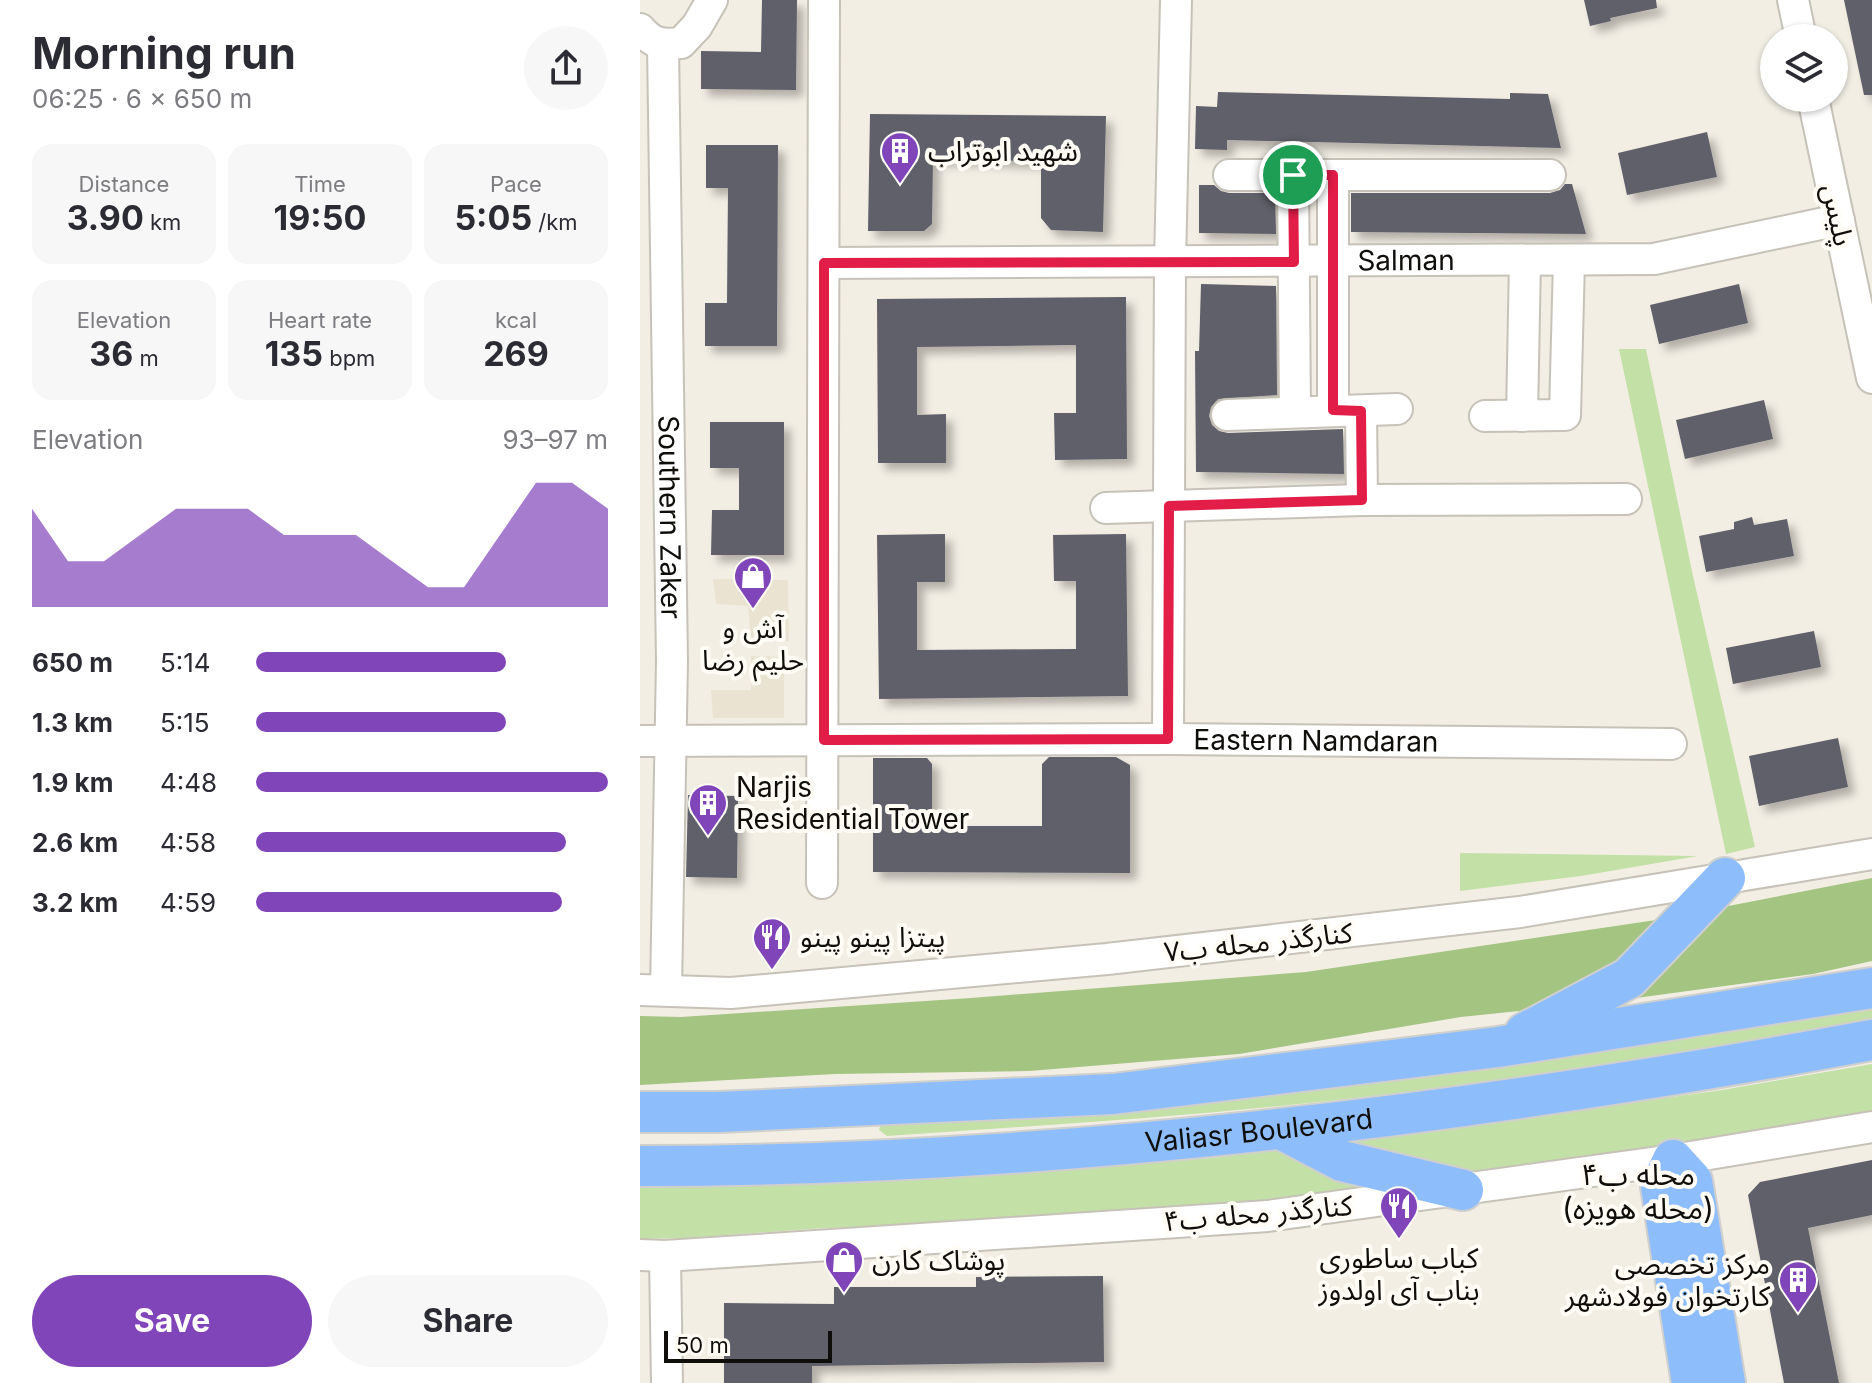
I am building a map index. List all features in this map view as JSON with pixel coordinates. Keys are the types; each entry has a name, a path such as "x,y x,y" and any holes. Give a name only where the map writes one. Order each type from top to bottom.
{"main road":[{"path":"1498,1047 1629,978 1725,878"},
{"name":"Valiasr Boulevard","path":"640,1112 718,1112 1113,1094 1498,1047 1872,988"},
{"name":"Valiasr Boulevard","path":"640,1166 859,1161 1113,1145 1281,1129 1513,1101 1711,1070 1872,1040"},
{"path":"855,1105 859,1161"},
{"path":"1281,1129 1342,1161 1463,1190"},
{"path":"1692,1383 1661,1186 1673,1160 1692,1181 1725,1383"}],"street":[{"path":"652,37 681,43 697,26 712,0"},
{"path":"822,883 824,0"},
{"path":"1168,739 1170,263 1176,0"},
{"path":"1793,0 1798,24"},
{"name":"Southern Zaker","path":"652,37 671,742 653,990"},
{"name":"پلیس","path":"1816,112 1872,378"},
{"path":"1229,175 1550,175"},
{"path":"1293,175 1295,412"},
{"path":"1333,175 1332,261 1347,411 1362,500"},
{"name":"Salman","path":"824,263 1654,259 1839,220"},
{"path":"1522,416 1525,260"},
{"path":"1485,416 1565,415 1569,260"},
{"path":"1227,415 1397,409"},
{"path":"1106,508 1362,500 1626,499"},
{"name":"Eastern Namdaran","path":"640,741 1168,739 1671,744"},
{"name":"کنارگذر محله ب۷","path":"653,990 731,993 1107,959 1520,912 1872,854"},
{"name":"کنارگذر محله ب۴","path":"652,1255 1268,1216 1673,1160 1872,1127"},
{"path":"652,1255 667,1383"}],"shaded area":[{"path":"713,579 788,580 789,641 751,641 748,606 716,604"},
{"path":"751,656 784,657 784,718 713,718 711,690 751,690"}],"green space":[{"path":"1619,349 1646,349 1693,576 1755,847 1726,854"},
{"path":"1460,853 1698,856 1581,876 1460,891"},
{"path":"1872,878 1872,961 1813,974 1614,1001 1461,1017 1239,1054 1029,1071 835,1074 640,1085 640,1016 681,1017 971,998 1306,972 1656,920"},
{"path":"1872,1001 1872,1019 1521,1077 1309,1103 1151,1117 887,1136 879,1130 882,1118"},
{"path":"1872,1064 1872,1114 1312,1200 975,1224 824,1228 640,1239 640,1188 1053,1171 1212,1158 1722,1090"}],"building":[{"path":"762,0 797,0 796,90 701,89 701,51 761,52"},
{"path":"1584,0 1656,0 1657,8 1610,18 1611,21 1590,26"},
{"path":"1844,0 1872,0 1872,95 1864,95"},
{"path":"1218,92 1510,99 1510,93 1548,94 1561,148 1227,140 1227,150 1195,149 1196,106 1217,107"},
{"path":"870,114 1106,116 1103,232 1051,230 1041,218 1041,162 976,159 933,159 932,224 924,231 868,231"},
{"path":"1707,132 1717,177 1627,195 1618,153"},
{"path":"706,145 778,145 777,346 705,346 705,303 727,303 728,188 706,188"},
{"path":"1565,184 1572,184 1586,234 1351,232 1351,193 1550,193 1560,190"},
{"path":"1199,185 1214,185 1229,193 1275,193 1276,234 1199,233"},
{"path":"1201,284 1276,286 1277,395 1218,399 1211,407 1209,416 1212,425 1228,433 1343,429 1344,474 1196,472 1195,351 1199,351"},
{"path":"1739,284 1748,323 1659,344 1650,305"},
{"path":"1126,297 1127,459 1055,460 1054,413 1076,413 1076,345 917,347 917,415 946,414 946,463 878,463 877,299"},
{"path":"1764,400 1773,439 1685,459 1676,420"},
{"path":"710,422 784,422 784,555 711,555 712,510 739,510 739,468 710,468"},
{"path":"1752,517 1754,525 1787,519 1794,556 1706,572 1699,536 1734,529 1734,522"},
{"path":"945,534 945,582 917,582 917,650 1076,649 1076,581 1054,581 1053,535 1126,534 1128,696 879,699 877,535"},
{"path":"1814,631 1821,667 1733,684 1726,648"},
{"path":"1838,738 1848,787 1759,806 1749,756"},
{"path":"1049,757 1116,757 1130,765 1130,873 873,872 873,758 927,758 932,764 932,826 1042,826 1042,764"},
{"name":"Narjis Residential Tower","path":"688,795 738,796 737,878 686,877"},
{"path":"1872,1160 1872,1215 1808,1228 1839,1383 1784,1383 1748,1195 1760,1182"},
{"path":"1103,1276 1104,1362 812,1366 812,1383 724,1383 724,1303 834,1304 834,1287 976,1287 976,1277"}],"place":[{"name":"شهید ابوتراب","path":"900,185"},
{"name":"آش و حلیم رضا","path":"753,610"},
{"name":"Narjis Residential Tower","path":"708,837"},
{"name":"پیتزا پینو پینو","path":"772,971"},
{"name":"کباب ساطوری بناب آی اولدوز","path":"1399,1240"},
{"name":"پوشاک کارن","path":"844,1294"},
{"name":"مرکز تخصصی کارتخوان فولادشهر","path":"1798,1314"}],"district":[{"name":"محله ب۴ (محله هویزه)","path":"1638,1191"}],"route":[{"path":"1293,175 1333,175 1333,410 1361,411 1362,500 1169,506 1168,739 824,740 824,263 1294,262 1293,175"}]}
